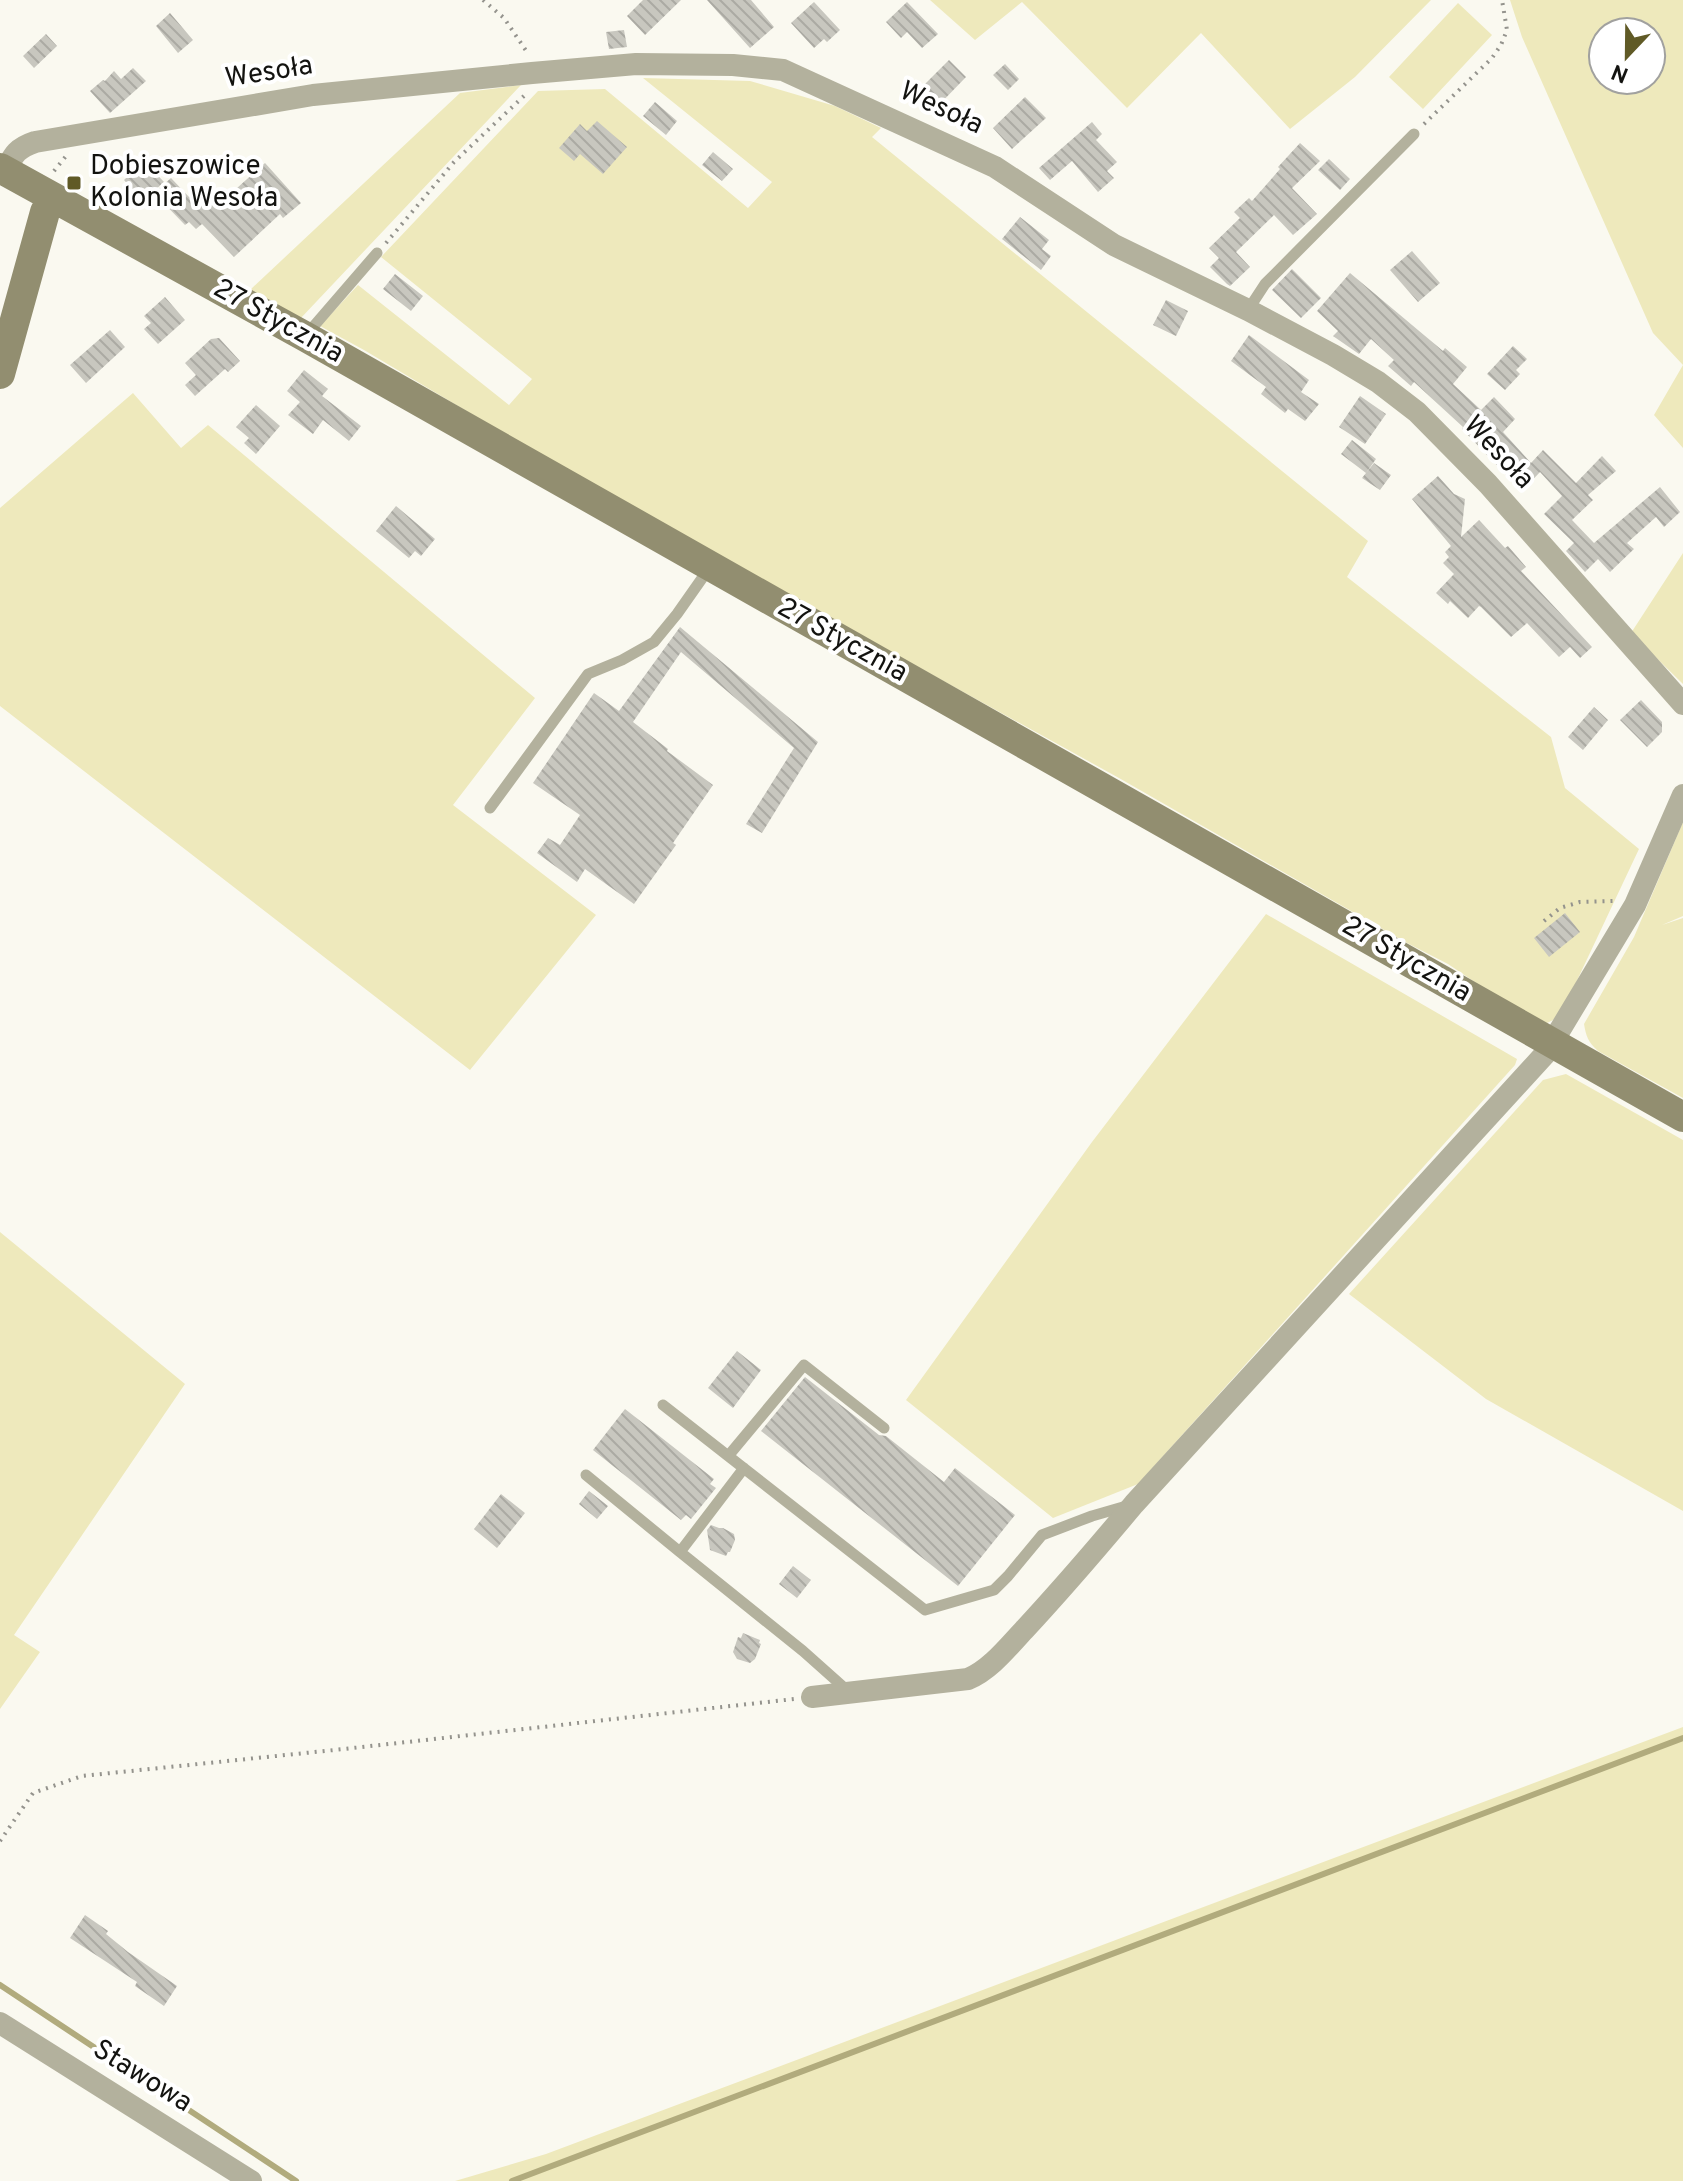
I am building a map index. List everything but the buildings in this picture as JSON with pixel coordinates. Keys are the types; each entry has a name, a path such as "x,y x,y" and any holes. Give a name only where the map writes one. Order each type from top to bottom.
{"street":[{"name":"Wesoła","path":"2,169 22,146 313,95 636,64 733,65 783,70 995,167 1114,245 1248,310 1378,382 1417,412 1488,484 1683,704"},
{"name":"27 Stycznia","path":"2,169 306,337 1683,1117"},
{"path":"0,374 45,212 53,198"},
{"path":"812,1697 968,1679 979,1675 1007,1648 1071,1580 1134,1504 1543,1056 1635,905 1683,795"},
{"name":"Stawowa","path":"0,2023 251,2181"}],"lane":[{"path":"1248,310 1265,284 1414,134"},
{"path":"306,337 377,253"},
{"path":"490,808 588,674 654,642 708,565"},
{"path":"729,1455 804,1365 884,1428"},
{"path":"663,1405 925,1610 994,1590 1042,1535 1134,1504"},
{"path":"680,1552 744,1468"},
{"path":"586,1475 803,1651 849,1693"}],"path":[{"path":"377,253 454,162 528,92 532,73 527,49 504,18 483,0"},
{"path":"1414,134 1492,58 1501,45 1507,30 1502,0"},
{"path":"1544,921 1560,908 1580,902 1614,901 1635,905"},
{"path":"0,1841 33,1793 82,1776 812,1697"}],"shaded area":[{"path":"930,0 1431,0 1355,77 1290,129 1201,33 1127,108 1022,2 975,40"},
{"path":"1510,0 1683,0 1683,365 1653,333 1522,37"},
{"path":"1458,3 1492,35 1423,109 1389,77"},
{"path":"643,78 750,81 835,106 881,128 872,137 1368,541 1347,577 1551,737 1565,788 1639,849 1564,1008 1553,1020 1547,1023 1494,995 1448,964 1119,778 621,503 320,326 358,285 509,405 532,379 381,257 538,91 605,89 748,208 772,182"},
{"path":"521,85 300,319 250,290 460,93"},
{"path":"1683,365 1683,448 1654,415"},
{"path":"133,393 181,448 208,425 535,698 453,805 596,915 470,1070 0,706 0,508"},
{"path":"1683,553 1683,684 1631,633"},
{"path":"1683,822 1683,916 1662,925 1683,918 1683,1098 1598,1051 1588,1039 1584,1024 1634,937"},
{"path":"1266,914 1517,1059 1515,1065 1138,1484 1053,1518 906,1400 1092,1142"},
{"path":"1566,1074 1683,1140 1683,1511 1486,1399 1349,1294 1543,1080"},
{"path":"0,1232 185,1384 14,1635 40,1652 0,1709"},
{"path":"1683,1727 1683,2181 455,2181 546,2154"}],"waterway":[{"path":"512,2181 1683,1738"},
{"path":"0,1985 296,2181"}],"place":[{"name":"Dobieszowice Kolonia Wesoła","path":"74,183"}]}
